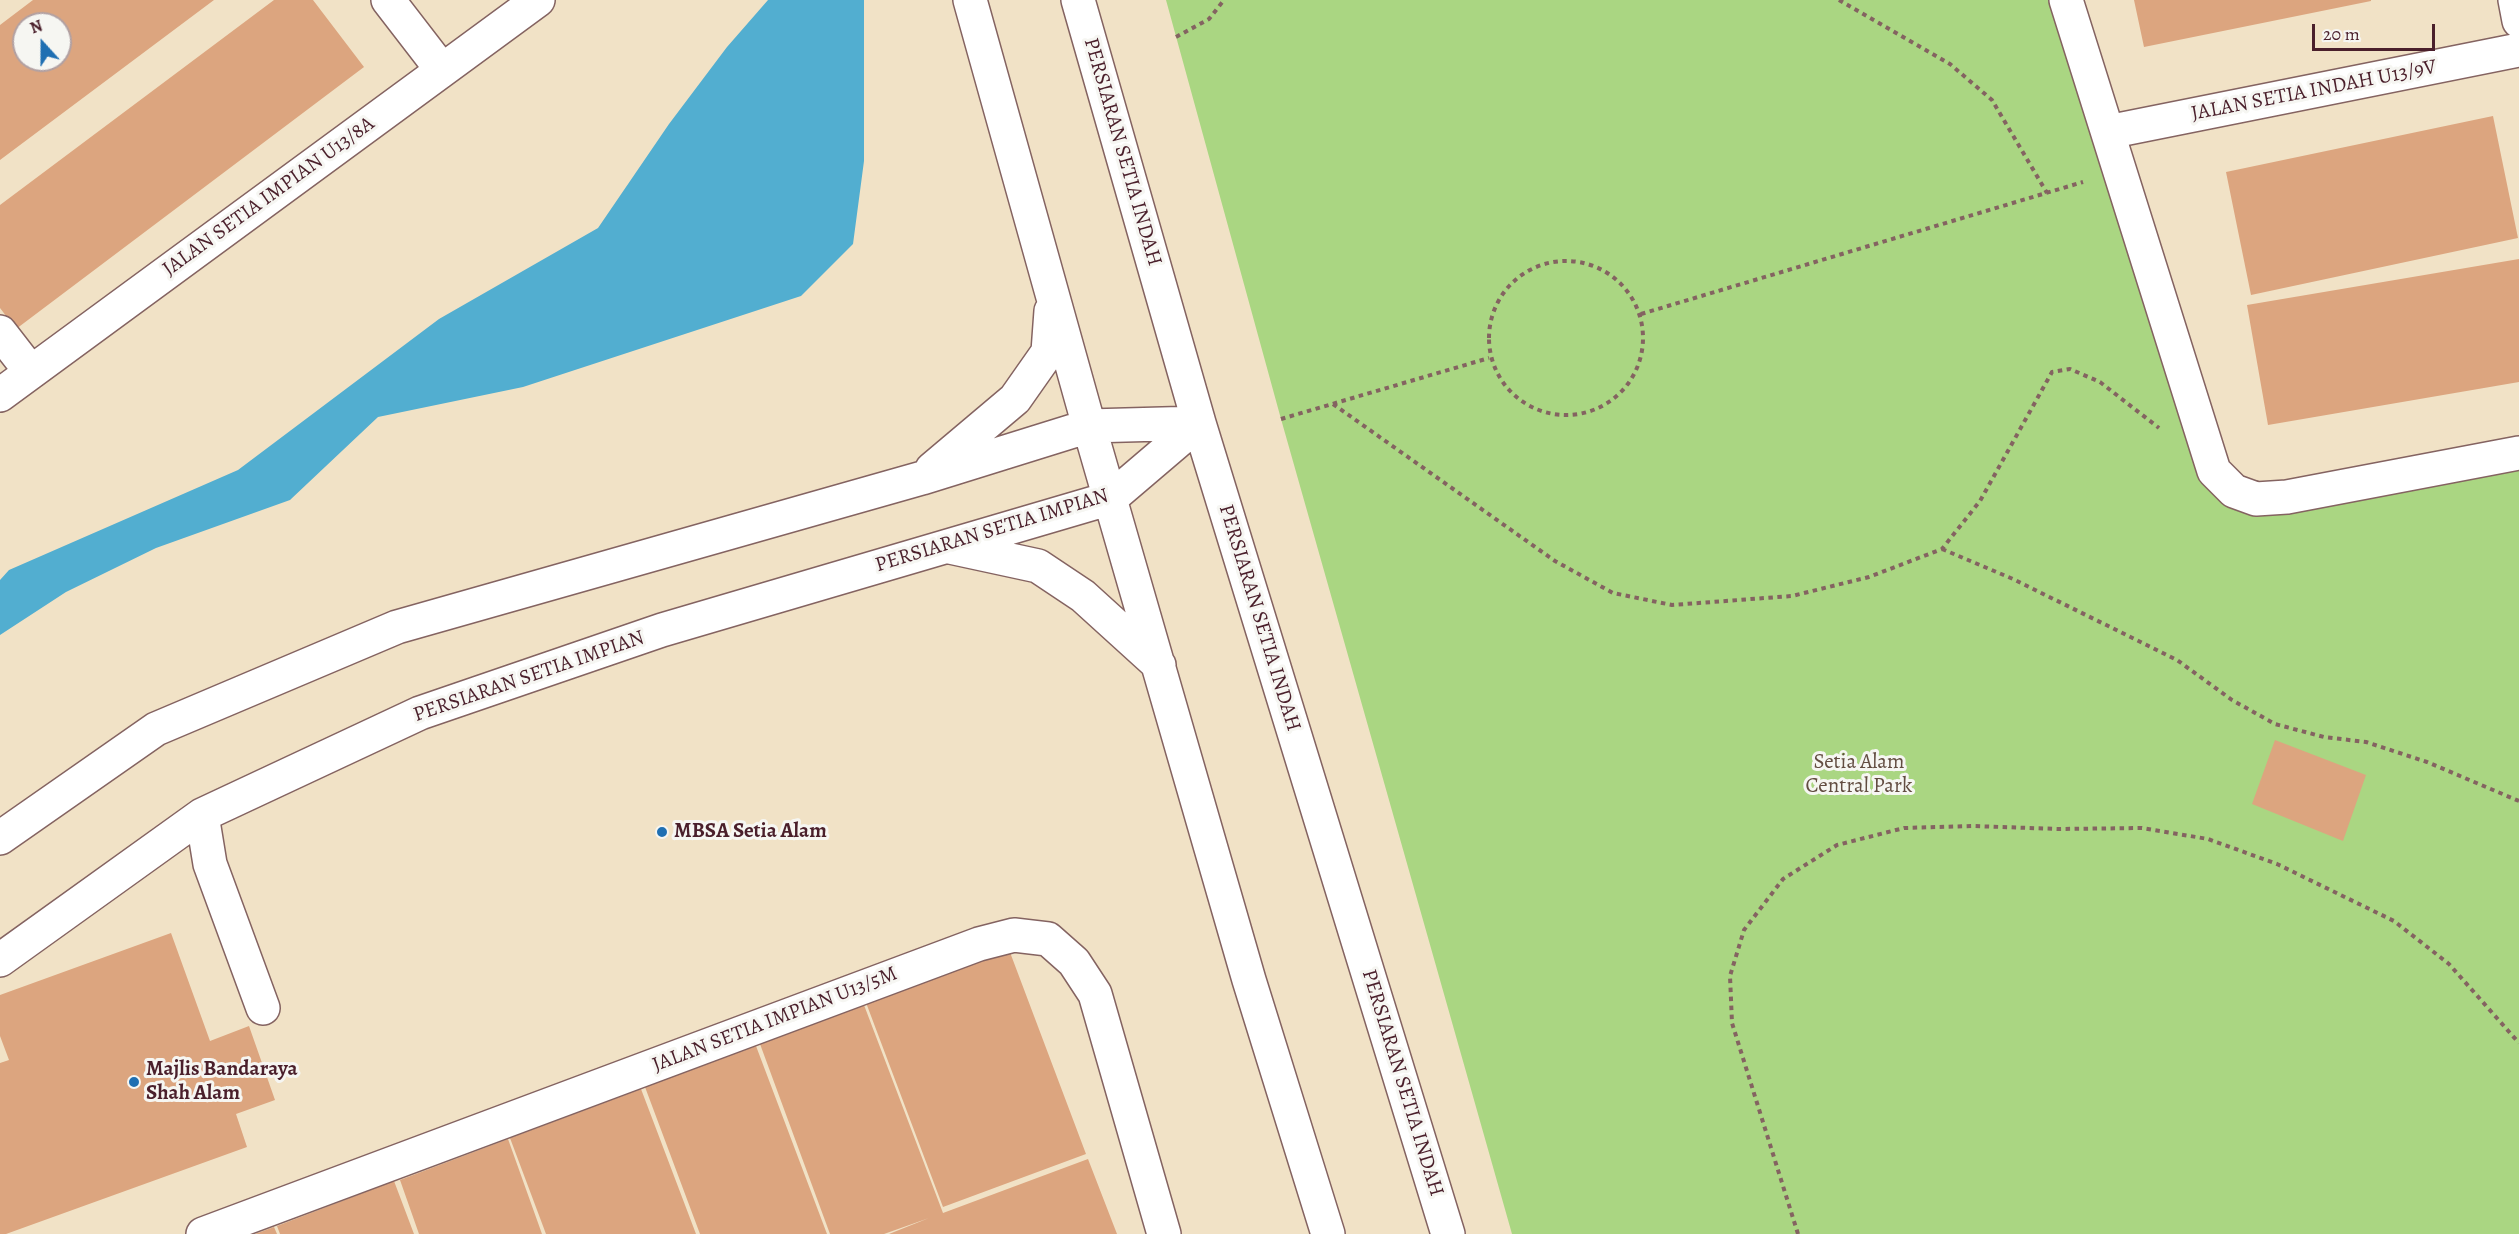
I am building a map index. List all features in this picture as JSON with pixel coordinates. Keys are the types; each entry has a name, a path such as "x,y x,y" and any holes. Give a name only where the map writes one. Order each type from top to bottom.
{"street":[{"path":"388,0 442,70"},
{"name":"JALAN SETIA IMPIAN U13/8A","path":"0,395 538,0"},
{"path":"970,0 1089,426 1249,980 1328,1234"},
{"name":"PERSIARAN SETIA INDAH","path":"1078,0 1199,423 1448,1234"},
{"path":"2066,0 2214,471 2234,491 2256,499 2287,497 2519,453"},
{"path":"2515,0 2519,21"},
{"name":"JALAN SETIA INDAH U13/9V","path":"2108,132 2519,50"},
{"path":"922,478 1015,399 1048,352 1052,294"},
{"path":"0,332 31,372"},
{"path":"0,838 156,729 397,627 922,478 1089,426 1199,423"},
{"name":"PERSIARAN SETIA IMPIAN","path":"0,960 202,815 420,713 662,630 1111,498 1199,423"},
{"path":"945,546 1038,566 1083,596 1159,665"},
{"path":"202,815 210,864 263,1008"},
{"name":"JALAN SETIA IMPIAN U13/5M","path":"203,1234 979,944 1014,935 1048,939 1074,962 1095,994 1164,1234"}],"path":[{"path":"1176,37 1209,19 1224,0"},
{"path":"1839,0 1950,64 1992,100 2047,193"},
{"path":"1641,314 2120,171"},
{"path":"1584,261 1620,280 1641,314 1643,356 1623,392 1587,414 1546,414 1510,394 1489,358 1489,318 1509,284 1544,263 1584,261"},
{"path":"1281,419 1489,358"},
{"path":"1333,404 1555,561 1613,593 1672,605 1792,596 1869,577 1942,549 1980,501 2052,372 2070,369 2100,382 2161,429"},
{"path":"1942,549 2013,579 2177,660 2232,700 2275,724 2324,737 2366,742 2427,762 2519,801"},
{"path":"1798,1234 1732,1023 1730,976 1744,930 1783,879 1837,845 1904,828 1973,826 2059,829 2142,828 2208,839 2277,864 2394,921 2449,964 2519,1043"}],"green space":[{"name":"Setia Alam Central Park","path":"1166,0 2059,0 2239,504 2519,458 2519,1234 1512,1234 1281,419"}],"water":[{"path":"768,0 864,0 864,161 853,244 801,296 523,387 378,417 290,500 156,548 66,592 0,635 0,580 9,570 238,470 439,319 598,228 669,124 727,47"}],"building":[{"path":"33,0 214,0 0,160 0,25 12,16 12,72 72,72 72,12 17,12"},
{"path":"274,0 313,0 364,67 16,329 0,308 0,205"},
{"path":"2134,0 2371,0 2371,1 2144,47"},
{"path":"2493,116 2518,238 2251,295 2226,172"},
{"path":"2519,259 2519,382 2268,425 2247,305"},
{"path":"2275,740 2366,775 2343,841 2252,804"},
{"name":"Majlis Bandaraya Shah Alam","path":"171,933 210,1041 249,1026 275,1100 236,1114 247,1147 6,1234 0,1234 0,1063 9,1060 0,1036 0,995"},
{"path":"1008,947 1086,1154 943,1207 865,1000"},
{"path":"864,1005 943,1213 1088,1159 1117,1234 889,1234 929,1218 884,1234 830,1234 760,1044"},
{"path":"756,1046 827,1234 700,1234 645,1087"},
{"path":"641,1089 696,1234 546,1234 510,1138"},
{"path":"508,1139 542,1234 419,1234 400,1180"},
{"path":"394,1181 414,1234 280,1234 277,1226"},
{"path":"274,1227 277,1234 255,1234"}],"place":[{"name":"MBSA Setia Alam","path":"662,832"},
{"name":"Majlis Bandaraya Shah Alam","path":"134,1082"}]}
